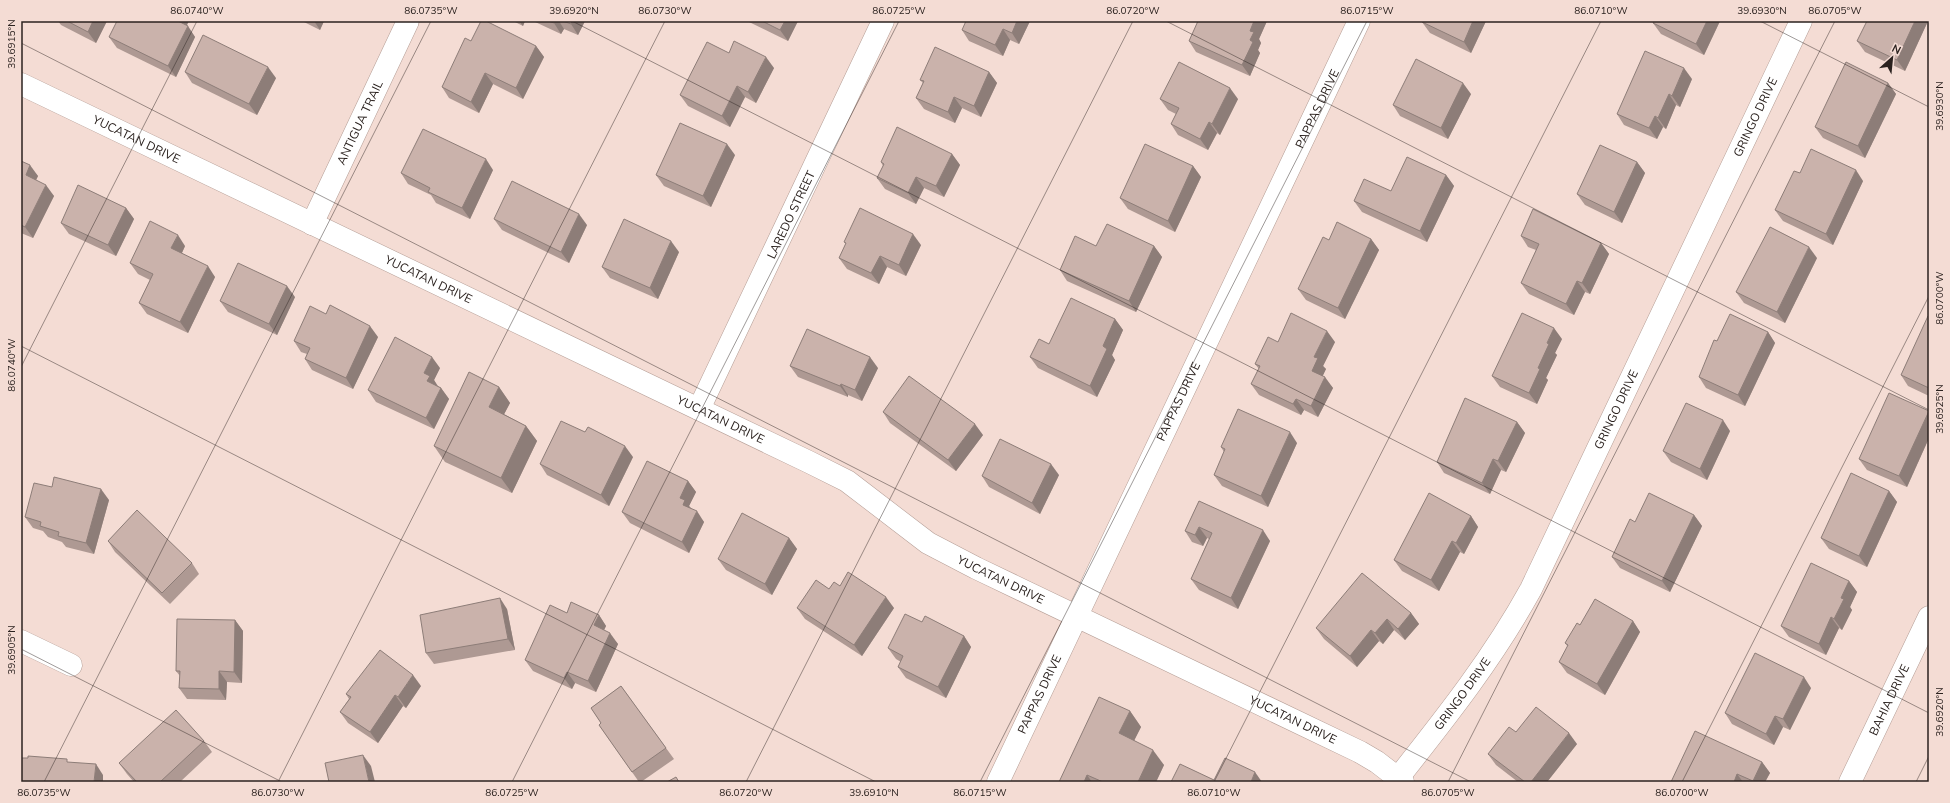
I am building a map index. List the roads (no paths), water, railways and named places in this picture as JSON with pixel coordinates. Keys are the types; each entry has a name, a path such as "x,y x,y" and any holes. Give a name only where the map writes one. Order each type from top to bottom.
{"street":[{"name":"ANTIGUA TRAIL","path":"312,224 408,21"},
{"name":"LAREDO STREET","path":"699,410 884,21"},
{"name":"PAPPAS DRIVE","path":"998,782 1359,21"},
{"name":"GRINGO DRIVE","path":"1401,780 1483,668 1531,589 1801,21"},
{"name":"YUCATAN DRIVE","path":"21,84 847,481 928,543 976,568 1077,615 1360,752 1377,762 1401,780"},
{"name":"BAHIA DRIVE","path":"1850,782 1929,617"},
{"path":"21,641 71,665"}]}
